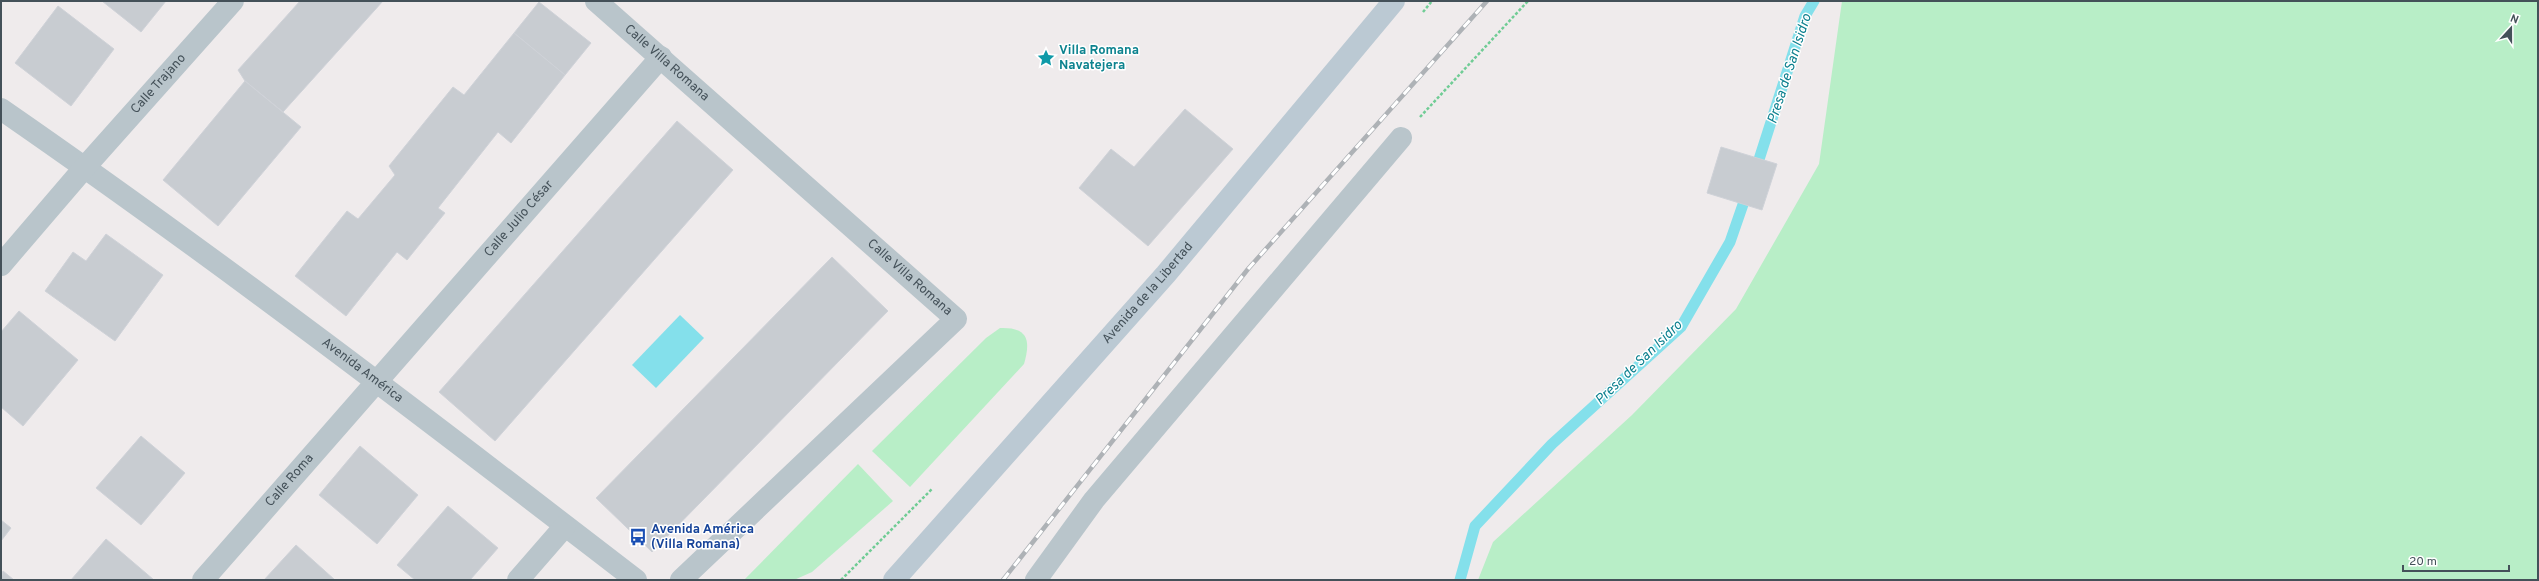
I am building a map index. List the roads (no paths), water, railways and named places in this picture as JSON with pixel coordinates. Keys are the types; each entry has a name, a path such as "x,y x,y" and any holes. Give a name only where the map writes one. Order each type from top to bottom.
{"main road":[{"name":"Avenida de la Libertad","path":"894,580 1166,274 1394,1"}],"street":[{"name":"Calle Trajano","path":"1,265 85,167 233,1"},
{"name":"Calle Villa Romana","path":"596,1 956,319 681,580"},
{"name":"Calle Julio César","path":"379,382 661,57"},
{"name":"Avenida América","path":"1,109 85,167 379,382 636,580"},
{"path":"1036,580 1094,500 1401,138"},
{"name":"Calle Roma","path":"203,580 379,382"},
{"path":"518,580 565,526"}],"water":[{"path":"680,315 704,338 656,388 632,365"}],"waterway":[{"name":"Presa de San Isidro","path":"1755,172 1805,16 1814,1"},
{"name":"Presa de San Isidro","path":"1460,580 1475,526 1552,444 1681,327 1730,242 1748,190"}],"railway":[{"path":"1003,580 1248,269 1487,1"}],"place":[{"name":"Villa Romana Navatejera","path":"1046,58"},
{"name":"Avenida América (Villa Romana)","path":"638,537"}]}
